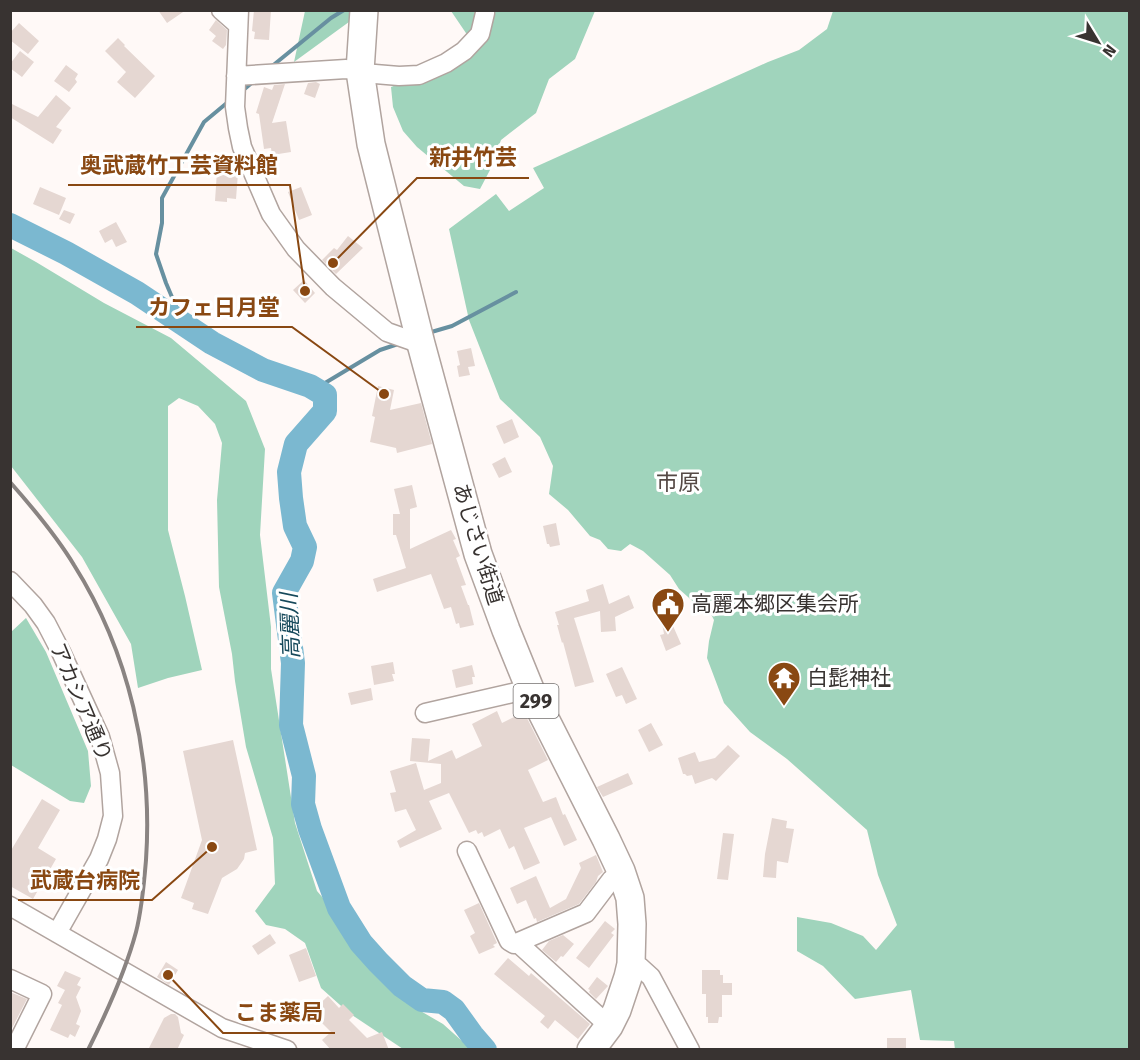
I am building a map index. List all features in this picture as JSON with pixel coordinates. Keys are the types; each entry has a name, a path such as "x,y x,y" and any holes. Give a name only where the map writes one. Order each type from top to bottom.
{"highway":[{"name":"あじさい街道","path":"364,11 360,71 371,144 420,339 478,554 530,689 606,838 630,898 632,964 617,1010 609,1026 591,1050"}],"street":[{"path":"220,10 239,18 235,106 242,147 271,214 296,249 333,287 387,332 420,339"},
{"path":"236,76 346,69 399,76 419,75 446,63 464,51 480,34 485,13"},
{"name":"アカシア通り","path":"10,581 33,605 61,651 100,737 106,754 113,795 113,816 99,859 57,933"},
{"path":"425,712 530,689"},
{"path":"467,851 509,941 514,944 586,913 611,880 621,871"},
{"path":"10,906 222,1028 287,1050"},
{"path":"518,943 609,1026"},
{"path":"632,964 640,967 651,977 690,1050"},
{"path":"10,979 42,994 14,1050"}],"green space":[{"path":"305,11 364,11 294,62"},
{"path":"451,11 595,11 575,59 549,79 536,113 501,140 480,189 464,186 417,147 403,131 393,107 391,87 404,82 470,39"},
{"path":"833,11 1129,11 1129,1049 955,1050 954,1041 920,1040 911,990 855,999 823,966 797,951 797,917 831,923 863,936 876,950 897,925 878,875 867,830 787,759 750,732 724,703 707,658 714,620 709,610 697,605 679,589 670,575 643,551 630,544 621,551 608,549 600,540 590,536 568,510 549,494 553,466 540,437 500,399 469,320 449,229 496,194 509,211 544,188 533,168 799,50 827,29"},
{"path":"11,248 104,303 171,338 246,401 265,449 260,535 271,627 271,669 295,823 317,891 341,919 364,961 376,975 405,1002 443,1024 471,1049 403,1049 349,1013 321,988 305,943 285,929 266,925 255,911 275,884 273,838 246,747 219,587 217,500 222,443 215,424 198,406 179,398 168,406 168,530 202,670 138,688 131,644 82,557 11,466"},
{"path":"26,618 46,652 88,751 91,786 84,803 70,801 11,765 11,632"}],"building":[{"path":"158,10 186,10 167,23"},
{"path":"254,10 271,10 269,40 254,39 255,32 252,31"},
{"path":"216,20 227,30 226,45 223,49 212,41 216,36 209,30"},
{"path":"19,23 39,41 28,54 10,40 10,33"},
{"path":"118,38 155,76 135,98 117,82 126,72 105,51"},
{"path":"20,51 34,62 22,77 10,68 10,64"},
{"path":"66,65 78,74 75,79 77,82 69,92 54,81"},
{"path":"308,83 320,84 315,98 304,94"},
{"path":"285,84 272,123 286,121 291,152 272,155 271,148 264,149 259,114 256,113 264,87 272,90 274,85"},
{"path":"56,95 71,108 56,127 62,130 53,144 10,117 10,103 38,117"},
{"path":"217,171 238,173 236,199 227,198 227,202 215,201"},
{"path":"40,187 66,198 59,215 33,204"},
{"path":"301,187 312,215 299,220 288,192"},
{"path":"64,210 75,214 70,224 59,219"},
{"path":"116,222 127,242 116,247 112,239 105,243 99,231"},
{"path":"348,236 363,248 336,274 322,260 334,248 337,250"},
{"path":"304,280 315,293 305,303 293,290"},
{"path":"471,348 475,366 468,367 470,375 459,377 457,366 460,365 457,351"},
{"path":"378,386 394,390 390,410 421,403 432,444 397,453 396,448 370,442"},
{"path":"512,419 519,437 504,444 496,426"},
{"path":"505,457 512,472 499,478 492,464"},
{"path":"412,485 417,507 410,509 410,549 451,530 460,556 456,558 466,585 461,586 474,625 460,628 459,623 456,624 451,607 444,609 431,574 377,592 373,579 406,568 396,535 393,535 393,514 400,514 394,489"},
{"path":"556,523 560,545 550,547 547,544 543,526"},
{"path":"603,584 609,604 629,595 634,608 615,617 616,631 601,632 600,611 574,618 594,682 575,687 555,612 589,601 586,590"},
{"name":"高麗本郷区集会所","path":"662,601 681,644 666,651 660,635 664,634 658,602"},
{"path":"393,662 394,681 374,685 371,666"},
{"path":"472,665 475,677 472,677 473,684 456,688 452,670"},
{"path":"622,667 637,699 626,704 622,695 616,697 606,674"},
{"path":"371,688 373,700 351,705 348,693"},
{"path":"497,711 502,723 524,712 548,760 528,770 543,802 556,797 577,840 564,846 551,817 524,828 540,863 524,870 514,846 509,849 500,829 484,837 482,832 478,834 476,830 469,833 449,793 429,801 442,829 400,848 397,841 416,830 406,809 395,812 390,793 396,792 390,771 416,763 424,790 441,783 441,764 410,761 412,738 430,739 428,761 452,750 456,759 482,746 472,724"},
{"path":"651,723 663,745 649,752 638,730"},
{"path":"233,740 257,850 245,853 237,869 222,878 208,914 192,909 194,903 181,898 202,840 183,751"},
{"path":"728,745 740,756 716,781 712,778 695,784 692,775 683,774 678,758 695,752 699,762 715,758"},
{"path":"628,773 633,784 603,797 597,787"},
{"path":"42,799 60,810 38,848 56,859 33,899 10,886 10,852"},
{"path":"772,818 787,821 786,828 794,829 788,863 777,861 776,878 763,877"},
{"path":"723,833 734,834 728,880 717,879"},
{"path":"596,855 603,872 579,904 537,922 526,900 517,904 510,888 536,876 550,908 566,899 581,868 579,863"},
{"path":"479,903 497,943 493,945 495,947 479,954 470,936 475,933 464,910"},
{"path":"605,921 615,929 611,933 614,935 589,968 576,958"},
{"path":"270,934 276,943 258,955 252,946"},
{"path":"563,935 574,944 556,962 542,950 549,941"},
{"path":"306,948 316,976 299,982 289,955"},
{"path":"508,958 529,976 531,973 590,1024 578,1039 555,1020 548,1029 540,1022 545,1016 494,974"},
{"path":"166,962 178,970 169,985 157,977"},
{"path":"702,970 720,970 723,983 732,983 732,995 722,995 722,1017 719,1017 718,1023 708,1023 708,1017 706,1017 706,994 702,994"},
{"path":"65,971 81,978 77,985 81,987 76,997 81,1011 76,1024 80,1026 75,1037 70,1034 68,1038 50,1030 62,1005 58,1003 65,990 57,986"},
{"path":"597,977 608,986 596,999 588,989"},
{"path":"10,992 27,999 10,1032"},
{"path":"328,996 339,1008 343,1004 354,1015 349,1020 367,1038 382,1032 389,1050 331,1050 322,1040 331,1032 311,1012"},
{"path":"171,1014 178,1017 181,1033 184,1035 177,1050 148,1050 164,1018"},
{"path":"887,1038 906,1038 906,1050 887,1050"}],"waterway":[{"path":"271,67 344,10"},
{"path":"241,92 254,81"},
{"path":"183,323 156,254 162,223 162,198 204,122 228,102"},
{"name":"高麗川","path":"10,225 137,293 212,343 263,370 310,386 325,395 325,411 296,444 289,472 295,526 305,547 302,561 284,593 293,663 291,725 304,776 303,804 339,908 361,943 402,986 422,1000 443,1002 454,1010 485,1050"},
{"path":"428,333 452,326 516,292"},
{"path":"315,389 380,350 398,344"}],"railway":[{"path":"10,482 60,543 93,598 123,670 141,745 147,822 144,887 140,914 132,947 121,977 88,1050"}],"place":[{"name":"新井竹芸","path":"333,263"},
{"name":"奥武蔵竹工芸資料館","path":"305,291"},
{"name":"カフェ日月堂","path":"384,394"},
{"name":"高麗本郷区集会所","path":"668,633"},
{"name":"白髭神社","path":"784,707"},
{"name":"武蔵台病院","path":"212,847"},
{"name":"こま薬局","path":"168,975"}],"district":[{"name":"市原","path":"678,482"}]}
